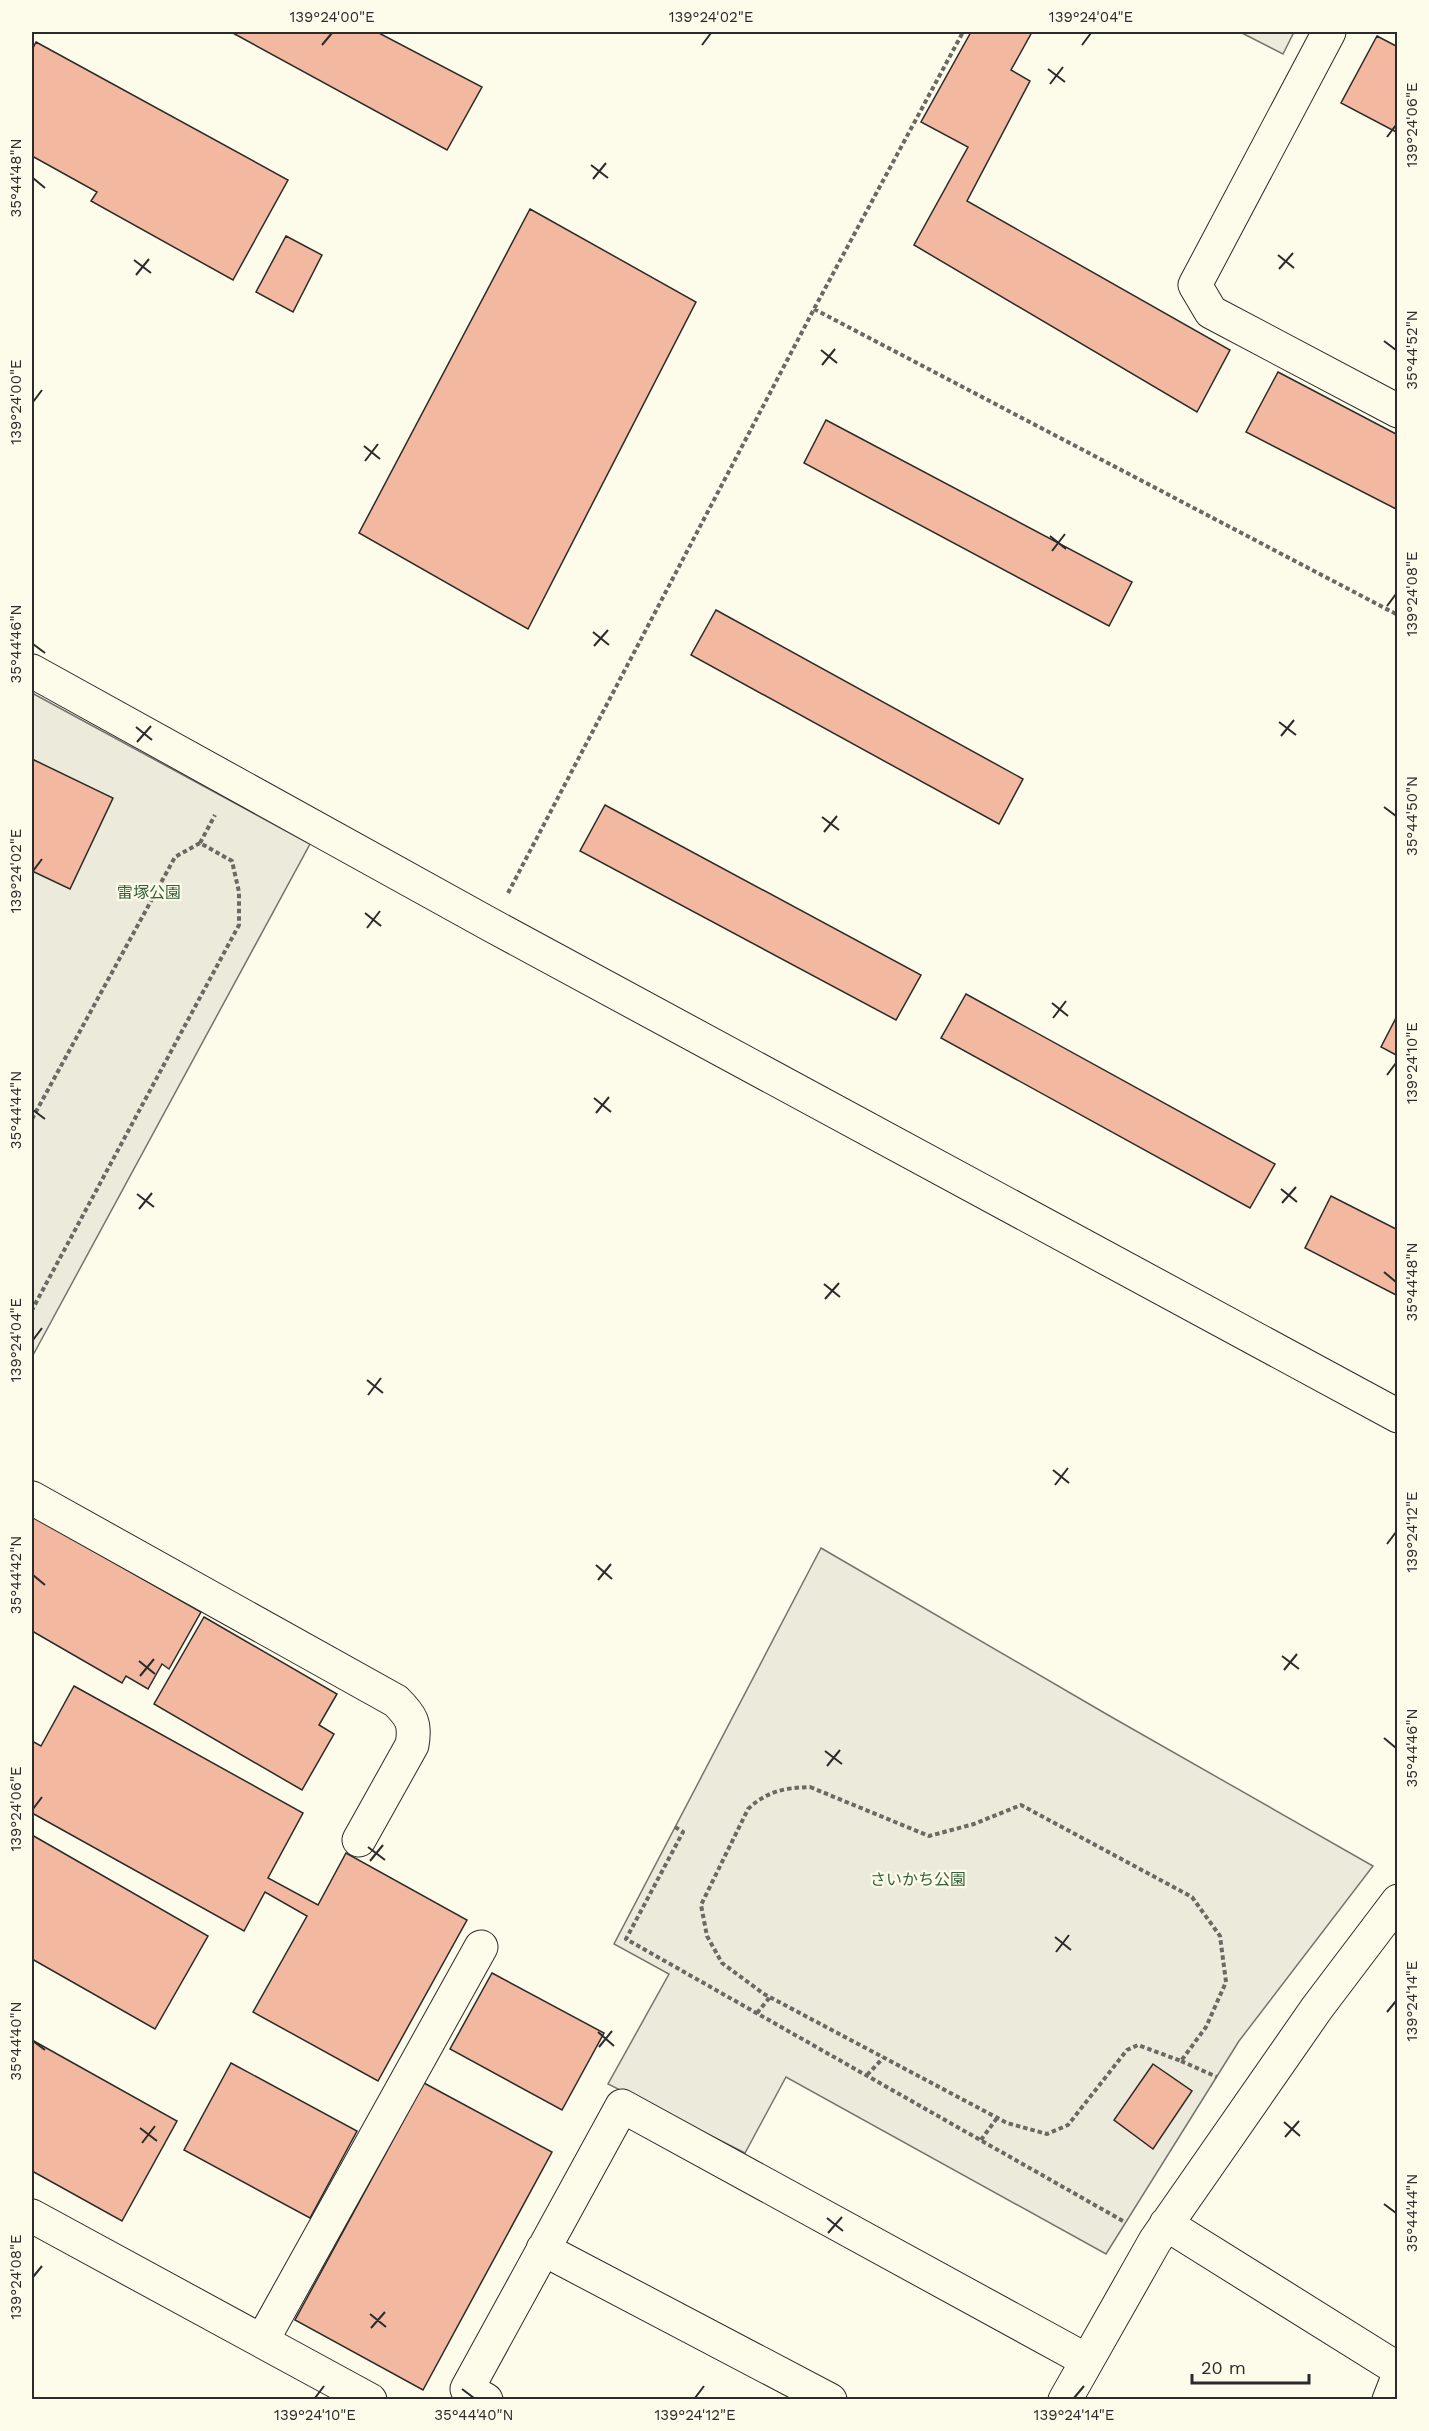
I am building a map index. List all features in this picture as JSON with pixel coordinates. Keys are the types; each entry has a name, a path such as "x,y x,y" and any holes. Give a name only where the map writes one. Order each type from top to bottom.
{"street":[{"path":"1329,32 1195,285 1210,312 1398,411"},
{"path":"32,671 491,925 1398,1416"},
{"path":"32,1498 396,1701 408,1714 415,1730 412,1745 358,1840"},
{"path":"1065,2400 1160,2232 1317,2008 1398,1901"},
{"path":"262,2341 481,1947"},
{"path":"486,2400 466,2389 622,2106 1086,2360"},
{"path":"32,2216 370,2400"},
{"path":"1160,2232 1398,2369"},
{"path":"543,2249 830,2400"},
{"path":"1389,2400 1398,2378"}],"path":[{"path":"491,925 814,309 963,32"},
{"path":"814,309 1398,615"},
{"path":"32,1119 175,857 200,843 219,807"},
{"path":"32,1310 239,925 239,892 232,861 200,843"},
{"path":"1181,2061 1206,2027 1226,1982 1220,1936 1192,1897 1021,1805 974,1824 929,1836 810,1787 786,1788 760,1798 748,1809 701,1905 707,1936 722,1963 770,1997 1006,2123 1047,2134 1068,2125 1126,2050 1138,2045 1217,2077"},
{"path":"675,1827 683,1832 626,1940 981,2140 1160,2232"},
{"path":"757,2013 770,1997"},
{"path":"867,2075 883,2058"},
{"path":"981,2140 997,2118"}],"green space":[{"path":"1240,32 1294,32 1283,54"},
{"name":"雷塚公園","path":"32,693 310,844 32,1357"},
{"name":"さいかち公園","path":"821,1548 1373,1866 1239,2041 1106,2254 786,2077 745,2153 608,2084 669,1974 614,1944"}],"building":[{"path":"231,32 377,32 482,87 447,150"},
{"path":"971,32 1032,32 1011,70 1030,81 967,201 1230,350 1197,412 914,245 968,147 921,122"},
{"path":"1377,36 1398,47 1398,133 1341,103"},
{"path":"36,42 288,180 233,280 91,201 97,192 32,156 32,50"},
{"path":"530,209 696,302 528,629 359,533"},
{"path":"286,236 322,255 293,312 256,292"},
{"path":"1278,372 1398,435 1398,510 1246,432"},
{"path":"826,420 1132,582 1109,626 804,463"},
{"path":"716,610 1023,779 999,824 691,655"},
{"path":"32,759 113,798 70,889 32,871"},
{"path":"605,805 921,975 896,1020 580,851"},
{"path":"966,994 1275,1164 1250,1208 941,1038"},
{"path":"1398,1014 1398,1056 1381,1047"},
{"path":"1331,1196 1398,1230 1398,1296 1305,1248"},
{"path":"32,1516 201,1612 169,1669 162,1664 148,1689 126,1676 122,1683 32,1631"},
{"path":"204,1617 337,1694 319,1725 334,1734 302,1790 154,1704"},
{"path":"74,1686 303,1813 268,1878 318,1905 346,1853 467,1920 378,2081 253,2012 307,1916 265,1892 244,1931 32,1813 32,1741 41,1746"},
{"path":"32,1835 208,1936 155,2029 32,1959"},
{"path":"492,1973 604,2033 562,2110 450,2049"},
{"path":"32,2040 177,2121 122,2221 32,2171"},
{"path":"231,2063 357,2131 310,2218 184,2150"},
{"path":"1153,2064 1192,2091 1153,2149 1114,2120"},
{"path":"424,2083 552,2152 423,2390 295,2320"}]}
